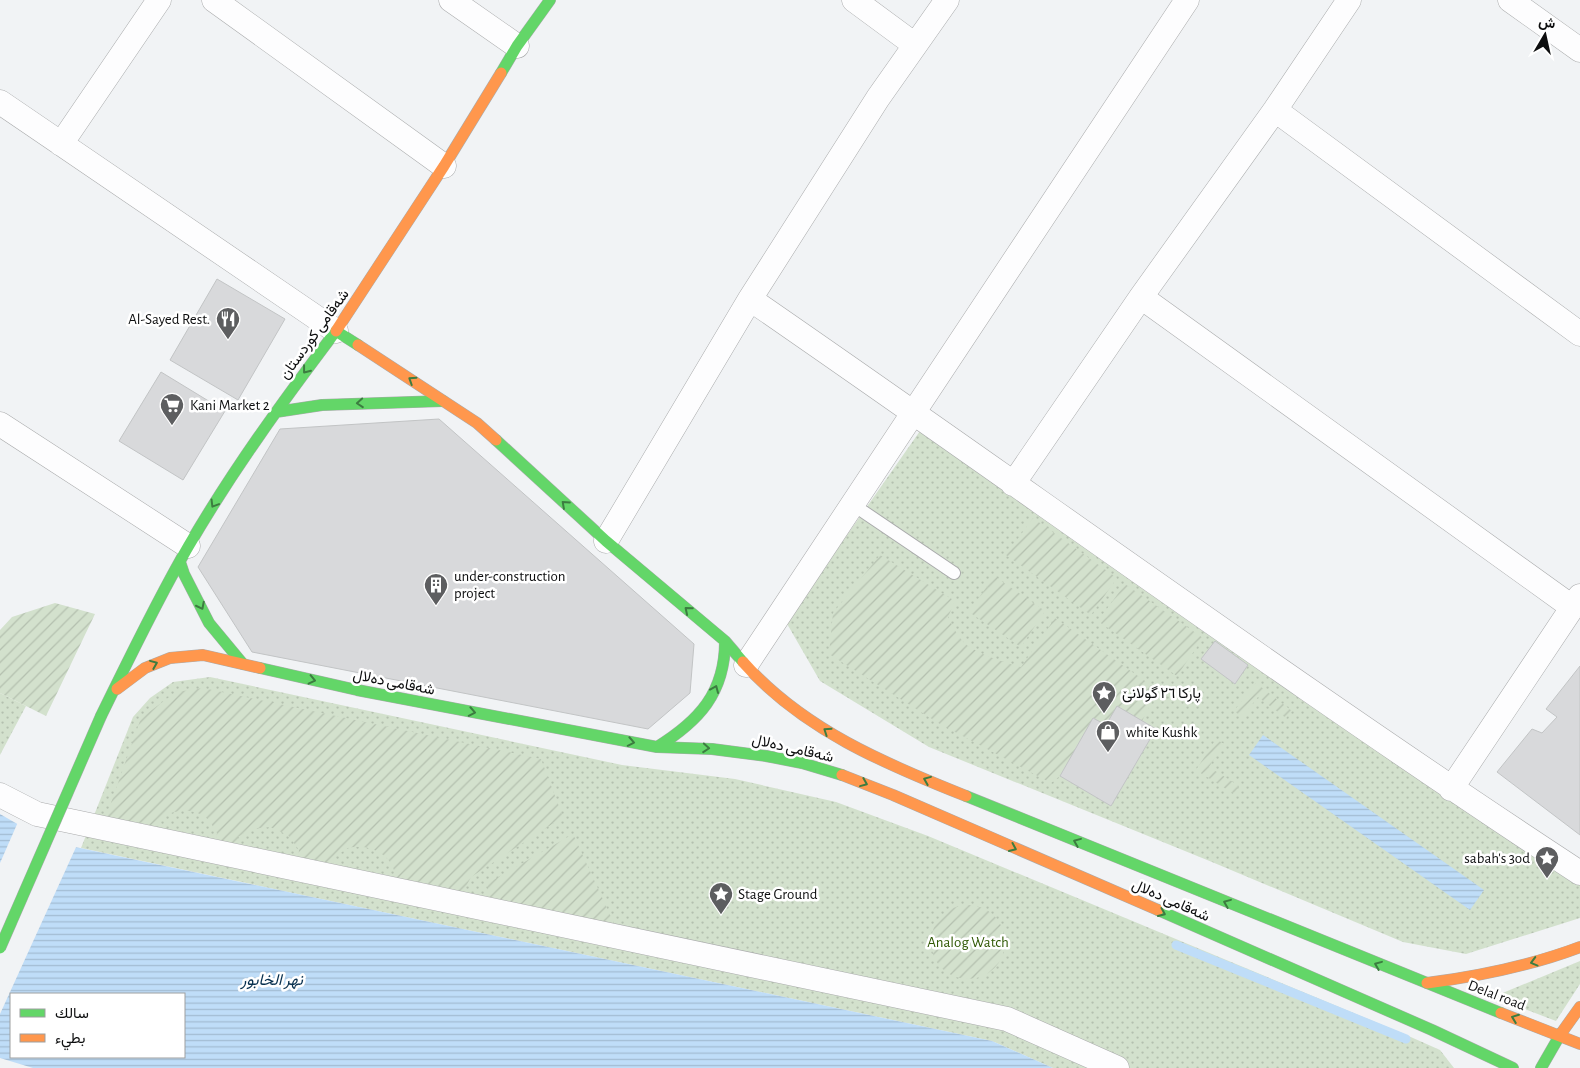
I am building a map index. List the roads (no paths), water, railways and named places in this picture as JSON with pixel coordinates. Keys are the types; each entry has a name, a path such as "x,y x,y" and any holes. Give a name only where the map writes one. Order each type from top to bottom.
{"main road":[{"name":"شەقامی کوردستان","path":"0,948 101,716 160,596 184,554 222,491 276,412 336,331 444,166 518,46 550,0"},
{"name":"شەقامی دەلال","path":"336,331 477,423 606,541 725,641 773,691 834,736 867,754 938,785 1423,983"},
{"path":"276,412 322,405 443,401"},
{"path":"184,554 184,574 210,623 242,664"},
{"path":"657,747 680,733 699,715 714,693 723,668 725,641"},
{"name":"شەقامی دەلال","path":"114,691 145,668 170,658 203,655 357,690 657,747 706,748 802,763 848,777 1432,1030"},
{"path":"1423,983 1462,979 1500,971 1580,947"},
{"name":"Delal road","path":"1423,983 1580,1044"},
{"path":"1541,1068 1560,1035 1580,1008"},
{"path":"1432,1030 1457,1055"},
{"path":"1432,1030 1513,1068"}],"street":[{"path":"61,144 159,0"},
{"path":"214,0 444,166"},
{"path":"451,0 518,46"},
{"path":"854,0 915,45"},
{"path":"606,541 750,299 878,98 947,0"},
{"path":"746,665 1187,0"},
{"path":"1012,484 1141,297 1275,110 1349,0"},
{"path":"1510,0 1580,50"},
{"path":"0,102 336,331"},
{"path":"1275,110 1580,334"},
{"path":"1141,297 1576,602 1451,789"},
{"path":"750,299 913,412 1012,484 1451,789 1580,873"},
{"path":"0,424 184,554"},
{"path":"0,795 37,814 1007,1019 1116,1068"}],"lane":[{"path":"852,504 954,573"}],"water":[{"path":"1263,735 1484,890 1470,910 1249,755"},
{"name":"نهر الخابور","path":"0,814 47,841 992,1041 1053,1068 33,1068 0,1058"}],"waterway":[{"path":"1176,945 1406,1039"}],"place":[{"name":"Al-Sayed Rest.","path":"228,340"},
{"name":"Kani Market 2","path":"172,426"},
{"name":"under-construction project","path":"436,606"},
{"name":"پارکا ٢٦ گولانێ","path":"1104,714"},
{"name":"white Kushk","path":"1108,753"},
{"name":"sabah's 3od","path":"1547,879"},
{"name":"Stage Ground","path":"721,915"}],"park label":[{"name":"Analog Watch","path":"968,942"}]}
